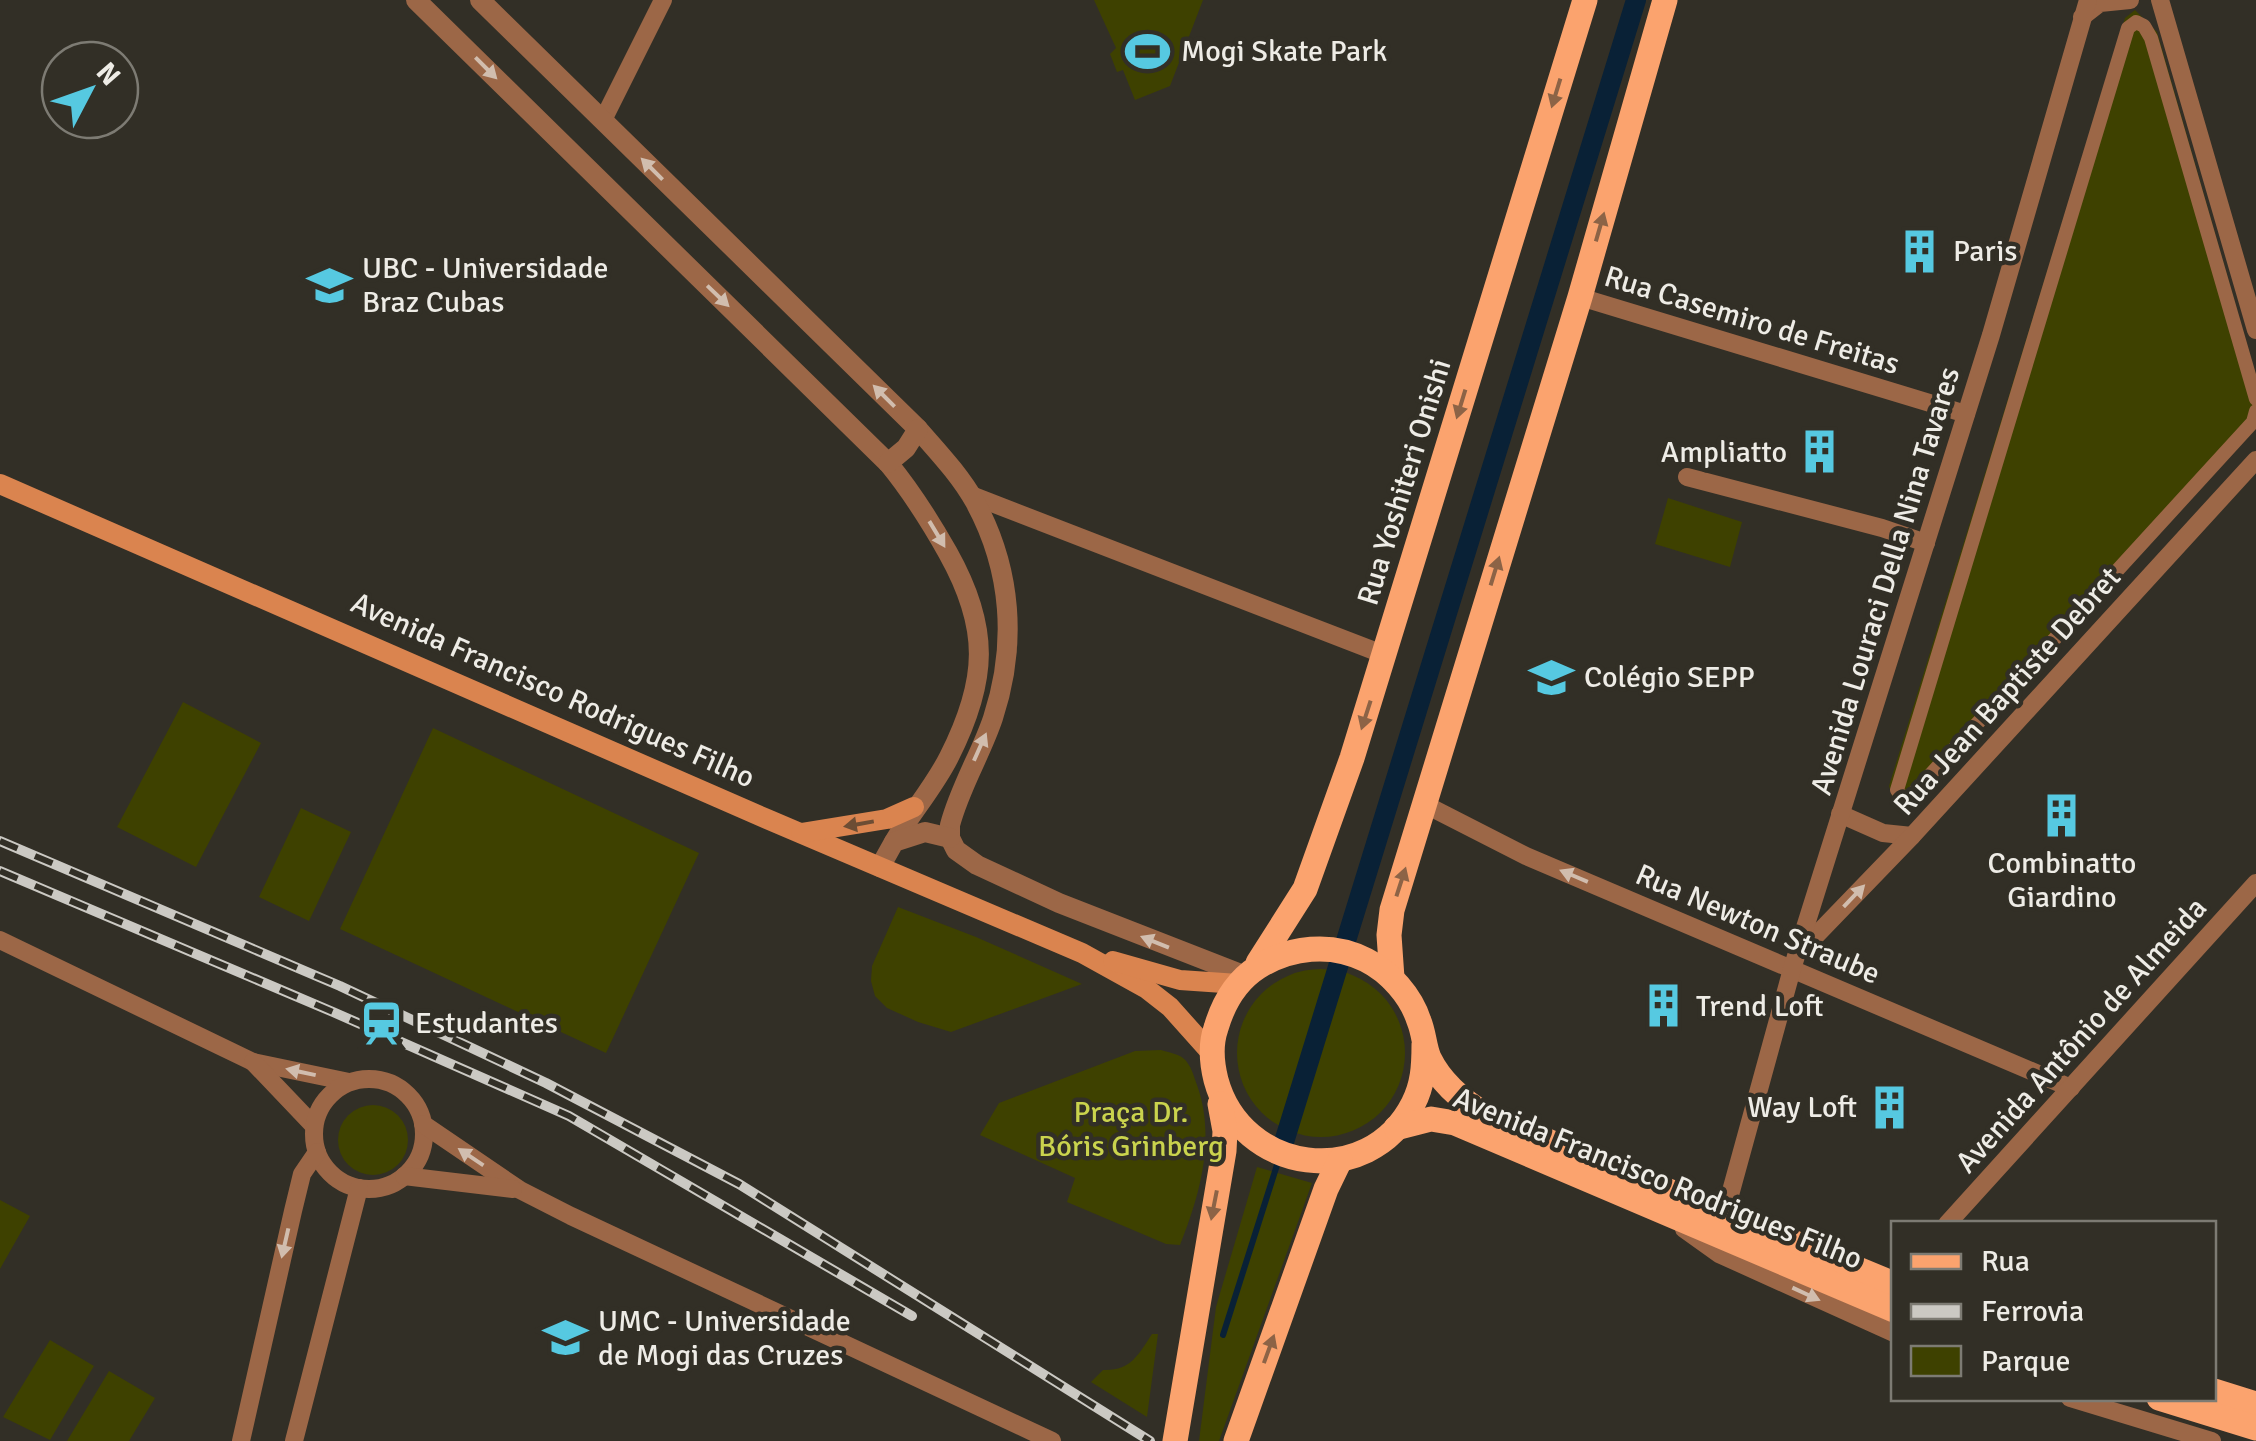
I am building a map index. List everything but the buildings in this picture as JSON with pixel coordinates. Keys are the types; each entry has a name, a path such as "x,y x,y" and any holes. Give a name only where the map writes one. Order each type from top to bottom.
{"main road":[{"name":"Rua Yoshiteri Onishi","path":"1246,976 1305,890 1385,655 1585,0"},
{"path":"1392,978 1388,935 1392,910 1580,297 1665,0"},
{"name":"Avenida Francisco Rodrigues Filho","path":"0,484 1082,953 1147,989 1170,1007 1214,1065 1222,1101 1242,1130 1271,1151 1305,1161 1340,1160 1373,1147 1396,1128 1414,1104 1424,1075 1424,1045"},
{"path":"802,834 887,819 914,808"},
{"name":"Avenida Francisco Rodrigues Filho","path":"1082,953 1180,980 1246,976 1280,955 1310,949 1343,951 1368,960 1392,978 1410,1001 1424,1045 1443,1078 1464,1102 1487,1116 1725,1213 1890,1293"},
{"path":"1175,1441 1226,1131 1213,1037 1222,1008 1246,976"},
{"name":"Avenida Francisco Rodrigues Filho","path":"1396,1128 1430,1120 1455,1123 1658,1210 1890,1293"},
{"path":"1236,1441 1326,1189 1340,1160"},
{"path":"2216,1393 2256,1404"},
{"path":"2169,1401 2256,1428"}],"street":[{"path":"480,0 925,438 971,495 990,534 1006,586 1009,625 992,720 955,805 950,838 956,850 976,866 1059,903 1246,976"},
{"path":"602,120 663,0"},
{"name":"Avenida Louraci Della Nina Tavares","path":"1725,1213 1794,962 1966,414 2083,6 2130,0"},
{"path":"2139,0 2164,4 2256,330"},
{"path":"430,4 892,468 928,518 966,587 981,647 974,696 946,763 914,808 880,868"},
{"path":"2256,398 2152,38 2136,22 2128,28 1926,696 1898,790 1902,798 1910,797 2241,436 2253,422 2256,410"},
{"name":"Rua Casemiro de Freitas","path":"1580,297 1966,414"},
{"path":"892,468 906,448 925,438"},
{"name":"Rua Jean Baptiste Debret","path":"1794,962 2256,460"},
{"path":"1687,476 1926,543"},
{"path":"971,495 1385,655"},
{"name":"Rua Newton Straube","path":"1426,805 1526,856 1794,962 2070,1088"},
{"path":"1840,814 1883,834 1912,836"},
{"path":"894,842 925,832 950,838"},
{"name":"Avenida Antônio de Almeida","path":"1950,1221 2256,883"},
{"path":"0,940 253,1062 349,1082"},
{"path":"253,1062 314,1126"},
{"path":"368,1078 387,1082 404,1092 416,1106 423,1124 420,1153 404,1176 390,1184 359,1188 341,1181 326,1169 316,1152 314,1126 320,1108 332,1092 349,1082 368,1078"},
{"path":"423,1124 520,1190 1052,1441"},
{"path":"241,1441 302,1174 316,1152"},
{"path":"404,1176 520,1190"},
{"path":"294,1441 359,1188"},
{"path":"1658,1210 1719,1254 1891,1332"},
{"path":"2080,1401 2212,1441"}],"green space":[{"name":"Mogi Skate Park","path":"1094,0 1203,0 1170,86 1135,100 1123,70 1117,72 1110,54 1116,48"},
{"path":"2135,10 2157,32 2256,376 2256,426 1905,809 1895,805 1889,786 2125,18"},
{"path":"1668,498 1742,522 1730,567 1655,544"},
{"path":"183,702 261,743 196,867 117,827"},
{"path":"433,728 699,853 606,1053 340,929"},
{"path":"301,808 351,832 309,921 259,897"},
{"path":"898,907 1082,984 951,1032 918,1022 887,1008 875,996 871,981 872,966"},
{"path":"1321,969 1353,975 1380,994 1399,1021 1405,1053 1399,1085 1380,1112 1353,1131 1321,1137 1289,1131 1262,1112 1243,1085 1237,1053 1243,1021 1262,994 1289,975"},
{"name":"Praça Dr. Bóris Grinberg","path":"1161,1050 1188,1064 1203,1105 1205,1125 1199,1186 1180,1245 1166,1244 1067,1202 1075,1178 980,1135 999,1103 1135,1051"},
{"path":"373,1105 387,1107 398,1115 406,1126 406,1154 398,1165 387,1173 373,1175 359,1173 348,1165 340,1154 338,1140 340,1126 348,1115 359,1107"},
{"path":"1257,1167 1312,1183 1219,1441 1199,1441 1216,1307"},
{"path":"0,1200 30,1216 0,1269"},
{"path":"1152,1334 1158,1334 1147,1417 1091,1382 1103,1370 1127,1365"},
{"path":"50,1340 94,1366 50,1440 3,1417"},
{"path":"109,1371 155,1398 129,1441 67,1441"}],"waterway":[{"path":"1284,1142 1636,0"},
{"path":"1223,1335 1277,1165"}],"railway":[{"path":"0,841 340,986 546,1083 739,1184 1150,1441"},
{"path":"0,871 569,1116 912,1316"}],"place":[{"name":"Mogi Skate Park","path":"1148,51"},
{"name":"Paris","path":"1920,251"},
{"name":"UBC - Universidade Braz Cubas","path":"329,285"},
{"name":"Ampliatto","path":"1820,452"},
{"name":"Colégio SEPP","path":"1551,677"},
{"name":"Combinatto Giardino","path":"2062,816"},
{"name":"Trend Loft","path":"1663,1006"},
{"name":"Estudantes","path":"382,1023"},
{"name":"Way Loft","path":"1890,1107"},
{"name":"UMC - Universidade de Mogi das Cruzes","path":"565,1338"}]}
